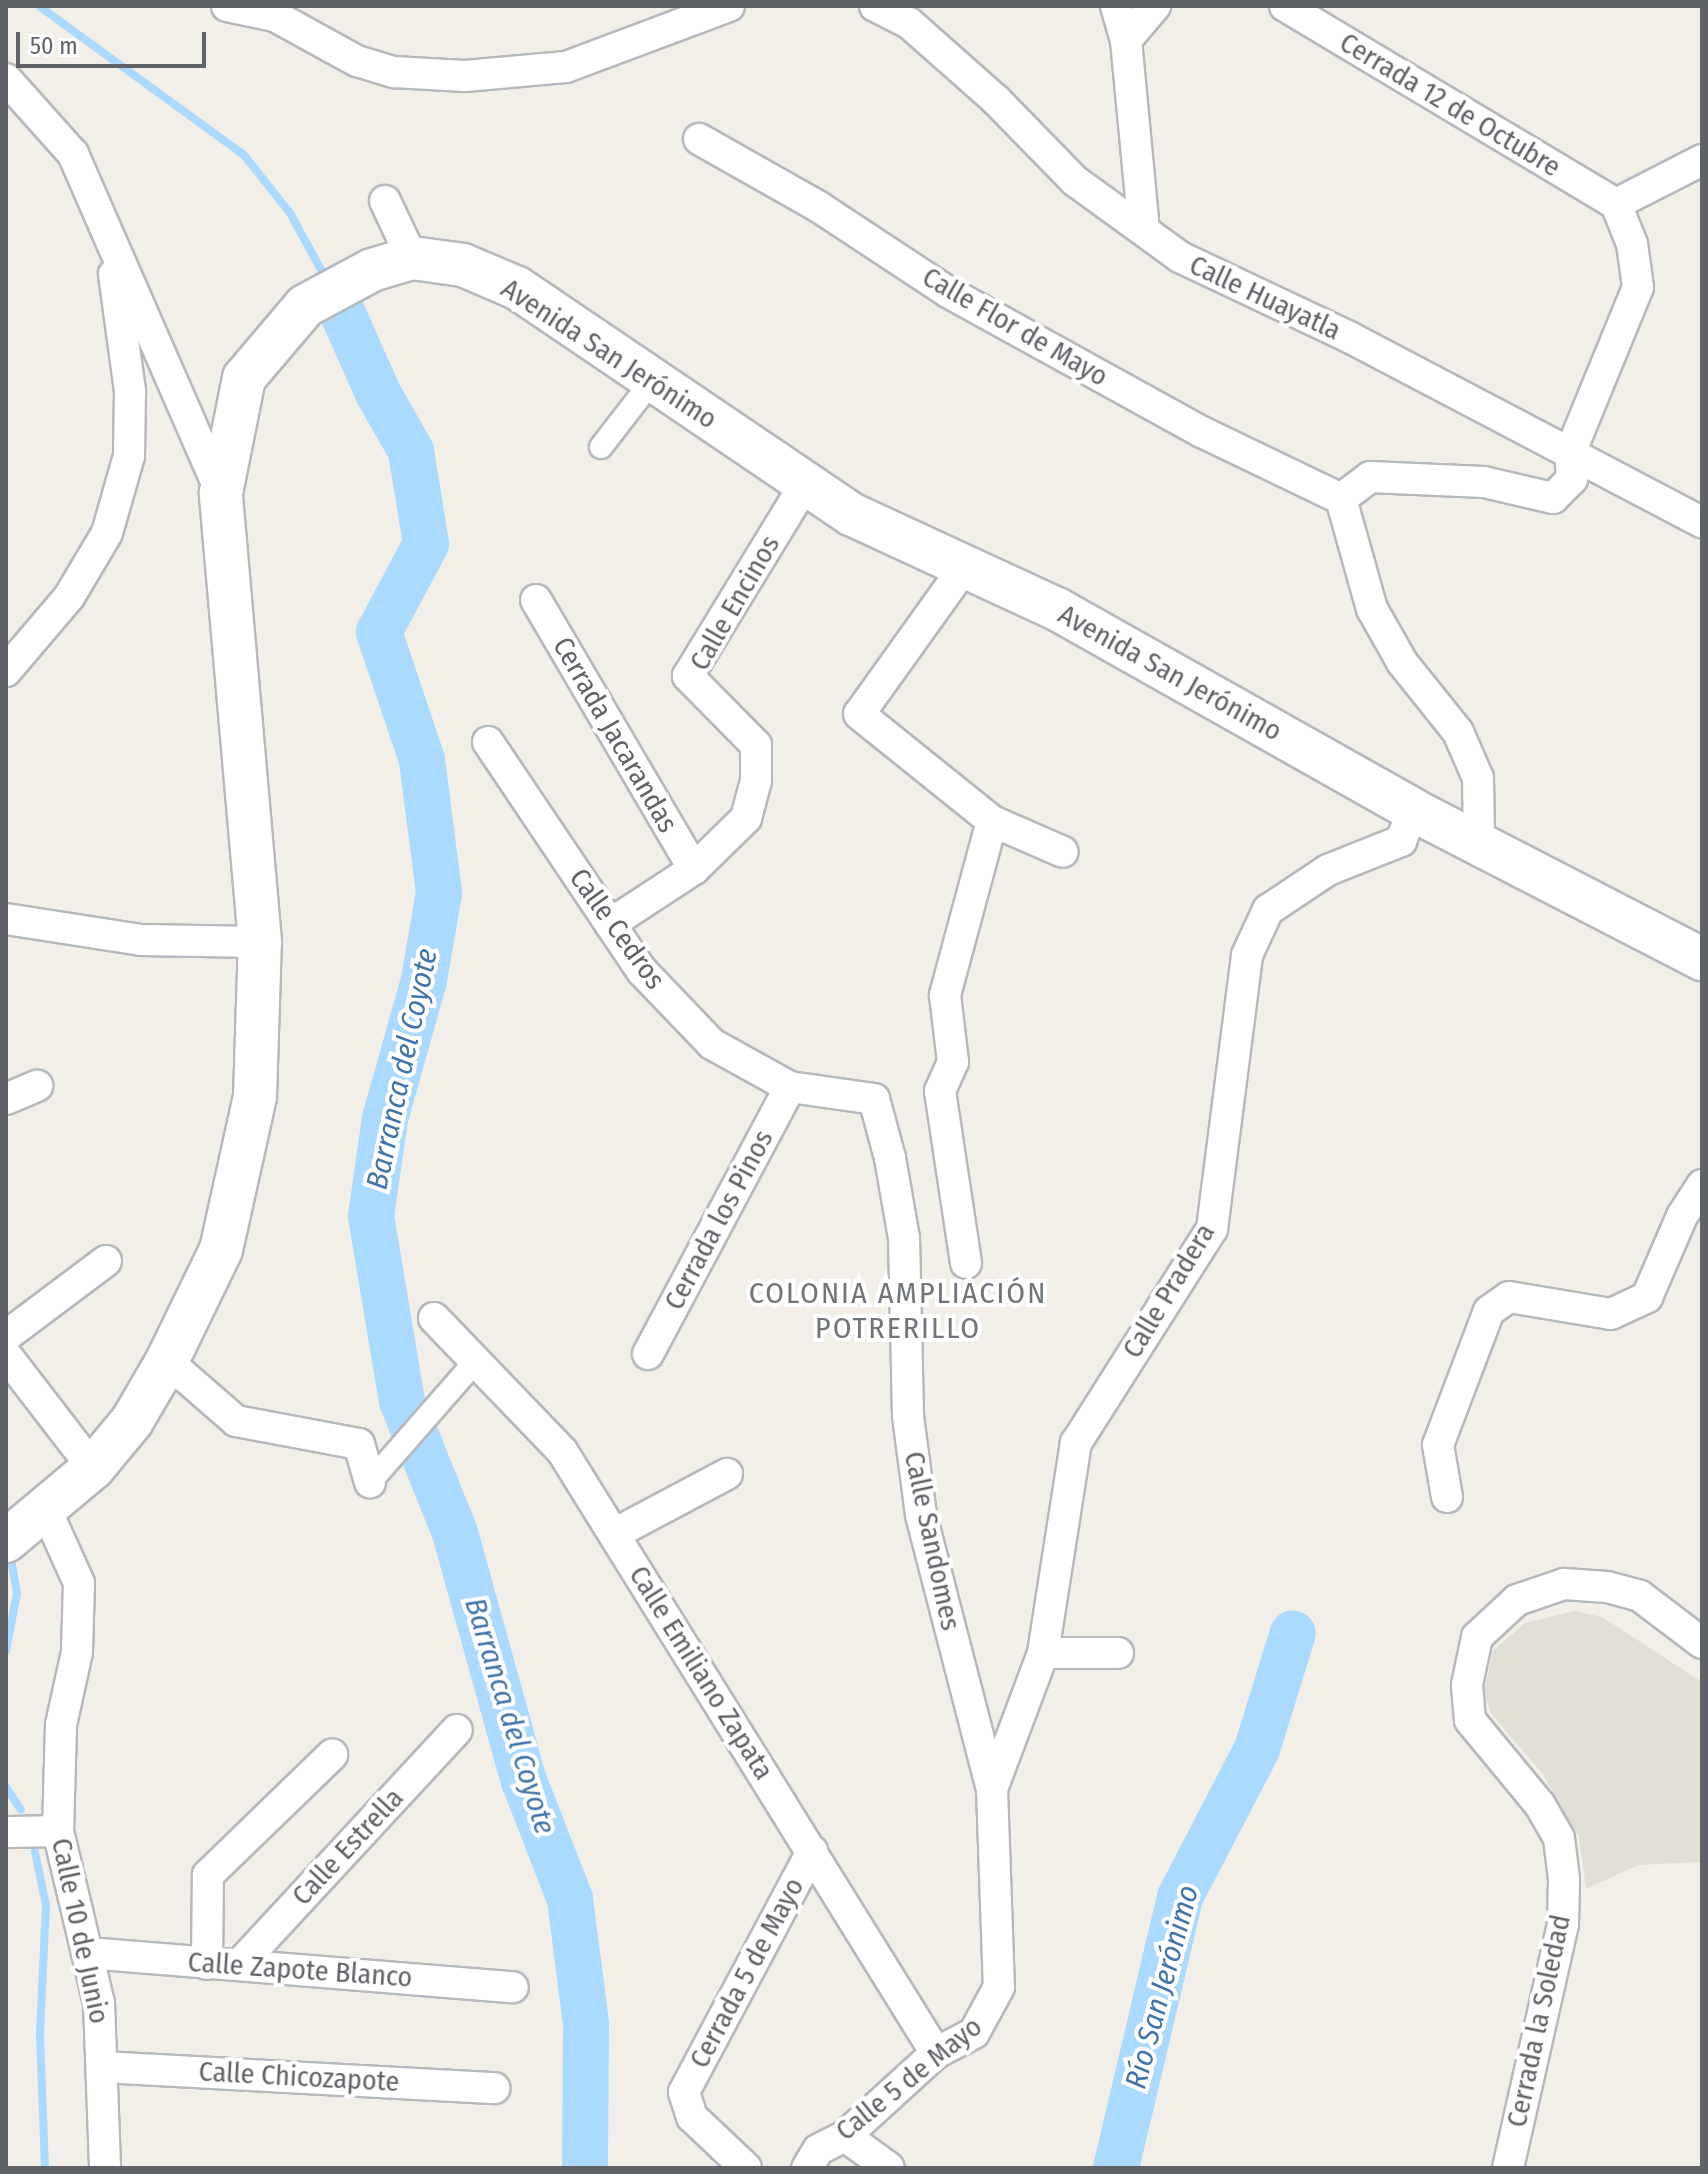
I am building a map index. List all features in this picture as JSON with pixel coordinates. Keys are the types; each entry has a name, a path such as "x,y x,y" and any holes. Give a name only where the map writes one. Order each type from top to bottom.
{"main road":[{"name":"Avenida San Jerónimo","path":"6,1541 47,1512 93,1468 132,1421 167,1361 221,1250 246,1149 260,1043 260,942 221,493 244,378 278,332 305,306 337,287 412,258 463,265 517,288 851,514 963,569 1057,609 1413,810 1702,959"}],"street":[{"path":"227,6 275,16 357,61 394,72 465,76 566,67 729,6"},
{"name":"Calle Huayatla","path":"875,6 909,23 996,100 1075,181 1180,257 1234,286 1349,337 1701,522"},
{"path":"1116,6 1126,40 1144,230"},
{"path":"1126,40 1155,6"},
{"name":"Cerrada 12 de Octubre","path":"1285,6 1616,204"},
{"path":"6,79 73,154 111,248 221,493"},
{"name":"Calle Flor de Mayo","path":"699,139 819,207 948,292 1202,432 1341,499"},
{"path":"1479,842 1478,778 1458,732 1402,662 1372,609 1341,499 1370,477 1484,482 1553,498 1572,479 1570,453 1638,287 1632,244 1616,204 1702,160"},
{"path":"385,201 412,258"},
{"path":"6,671 69,597 107,533 129,456 130,391 111,248"},
{"path":"601,447 652,381"},
{"name":"Calle Encinos","path":"610,924 694,869 746,818 756,780 756,745 688,676 806,483"},
{"path":"963,569 859,714 992,821 1063,852"},
{"name":"Cerrada Jacarandas","path":"536,600 694,869"},
{"name":"Calle Cedros","path":"488,742 642,971 712,1044 790,1087 874,1099"},
{"name":"Calle Pradera","path":"992,1789 1043,1653 1076,1443 1212,1229 1247,955 1268,910 1328,870 1401,841 1413,810"},
{"path":"966,1263 940,1091 953,1062 945,995 992,821"},
{"path":"6,919 141,940 260,942"},
{"path":"6,1099 37,1086"},
{"name":"Cerrada los Pinos","path":"648,1354 790,1087"},
{"name":"Calle Sandomes","path":"874,1099 904,1238 908,1416 921,1515 992,1789"},
{"path":"1447,1497 1438,1445 1489,1311 1509,1297 1611,1314 1647,1297 1682,1216 1702,1185"},
{"path":"6,1336 106,1261"},
{"name":"Calle Emiliano Zapata","path":"434,1318 473,1365 562,1451 936,2053"},
{"path":"6,1355 93,1468"},
{"path":"167,1361 236,1421 359,1444 375,1478 473,1365"},
{"path":"614,1534 727,1474"},
{"name":"Calle 10 de Junio","path":"47,1512 79,1583 77,1652 61,1725 58,1831 99,2003 105,2168"},
{"name":"Cerrada la Soledad","path":"1508,2168 1563,1924 1564,1879 1559,1838 1540,1805 1470,1720 1467,1685 1477,1637 1517,1600 1564,1584 1607,1587 1640,1596 1702,1643"},
{"path":"1043,1653 1118,1653"},
{"name":"Calle Estrella","path":"240,1964 457,1730"},
{"path":"207,1964 208,1875 332,1755"},
{"name":"Calle 5 de Mayo","path":"807,2168 818,2150 845,2136 936,2053 974,2033 999,1987 992,1789"},
{"path":"6,1832 58,1831"},
{"name":"Cerrada 5 de Mayo","path":"746,2168 692,2117 684,2092 812,1851"},
{"name":"Calle Zapote Blanco","path":"87,1953 513,1987"},
{"name":"Calle Chicozapote","path":"103,2067 494,2088"},
{"path":"845,2136 889,2168"}],"shaded area":[{"path":"1574,1611 1602,1617 1702,1682 1702,1862 1638,1865 1586,1889 1579,1837 1542,1773 1492,1715 1484,1694 1493,1651 1525,1623"}],"waterway":[{"name":"Barranca del Coyote","path":"39,6 244,155 290,213 324,275"},
{"name":"Barranca del Coyote","path":"342,312 378,393 411,451 426,544 379,632 422,760 439,893 424,980 385,1119 371,1216 402,1401 455,1533 524,1781 570,1899 586,2024 585,2168"},
{"path":"6,1651 17,1593 12,1564"},
{"name":"Río San Jerónimo","path":"1116,2168 1180,1897 1257,1749 1293,1633"},
{"path":"6,1787 21,1810"},
{"path":"35,1852 46,1905 40,2034 45,2168"}],"district":[{"name":"COLONIA AMPLIACIÓN POTRERILLO","path":"898,1310"}]}
